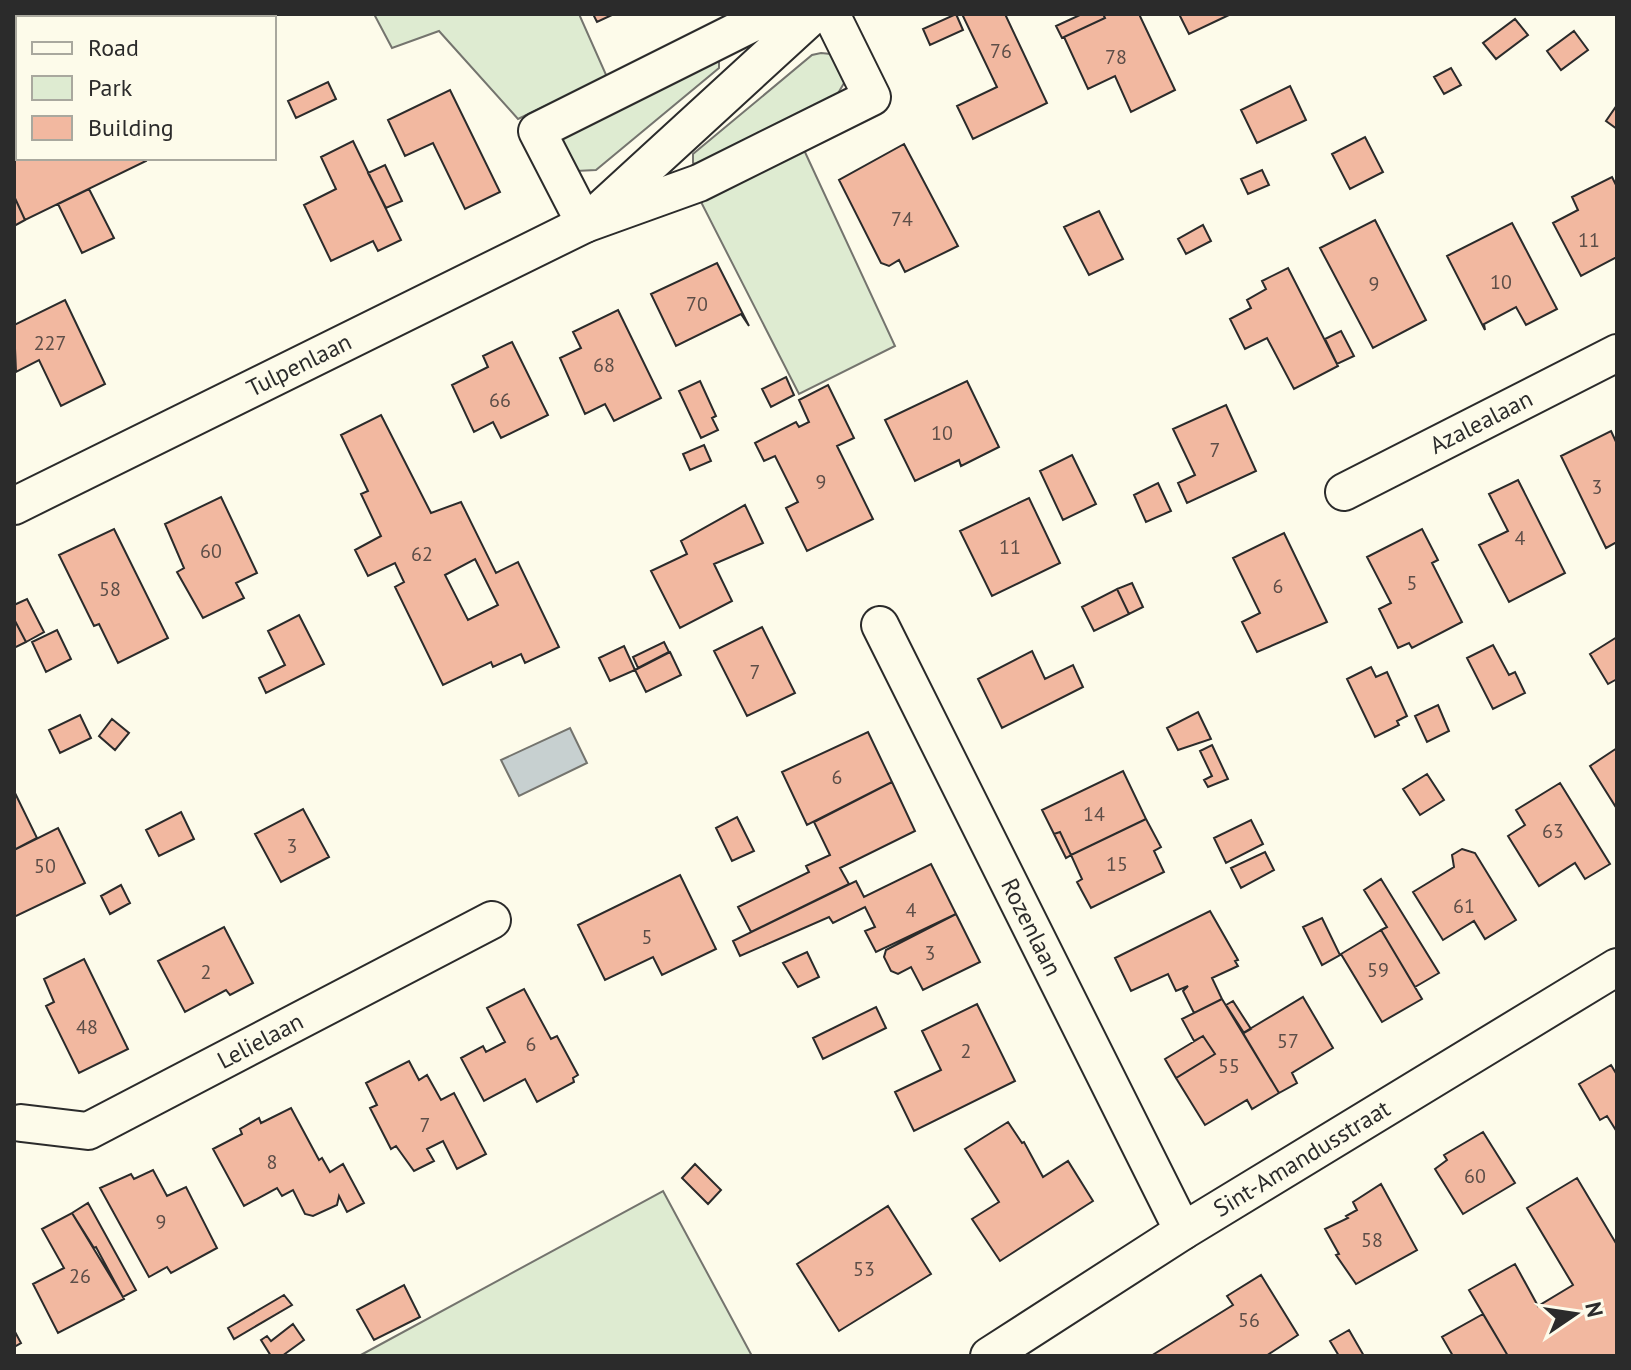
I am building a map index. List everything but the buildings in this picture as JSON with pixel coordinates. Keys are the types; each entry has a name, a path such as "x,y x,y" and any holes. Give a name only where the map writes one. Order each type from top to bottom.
{"street":[{"path":"585,224 537,131 751,24 787,14"},
{"name":"Tulpenlaan","path":"585,224 814,14"},
{"name":"Tulpenlaan","path":"14,506 585,224 699,183 872,97 831,14"},
{"name":"Azalealaan","path":"1344,492 1617,353"},
{"name":"Rozenlaan","path":"880,625 1183,1231"},
{"name":"Lelielaan","path":"16,1121 88,1131 492,920"},
{"name":"Sint-Amandusstraat","path":"989,1356 1044,1342 1183,1231 1617,967"}],"green space":[{"path":"374,14 579,14 607,77 518,119 439,31 392,48"},
{"path":"831,54 847,78 837,95 699,166 693,163 693,154 812,55"},
{"path":"713,58 719,62 719,68 596,170 576,171 561,146 563,136"},
{"path":"804,150 895,346 799,394 700,200"},
{"path":"663,1191 752,1356 359,1356"}],"shaded area":[{"path":"570,728 587,763 519,796 501,760"}]}
